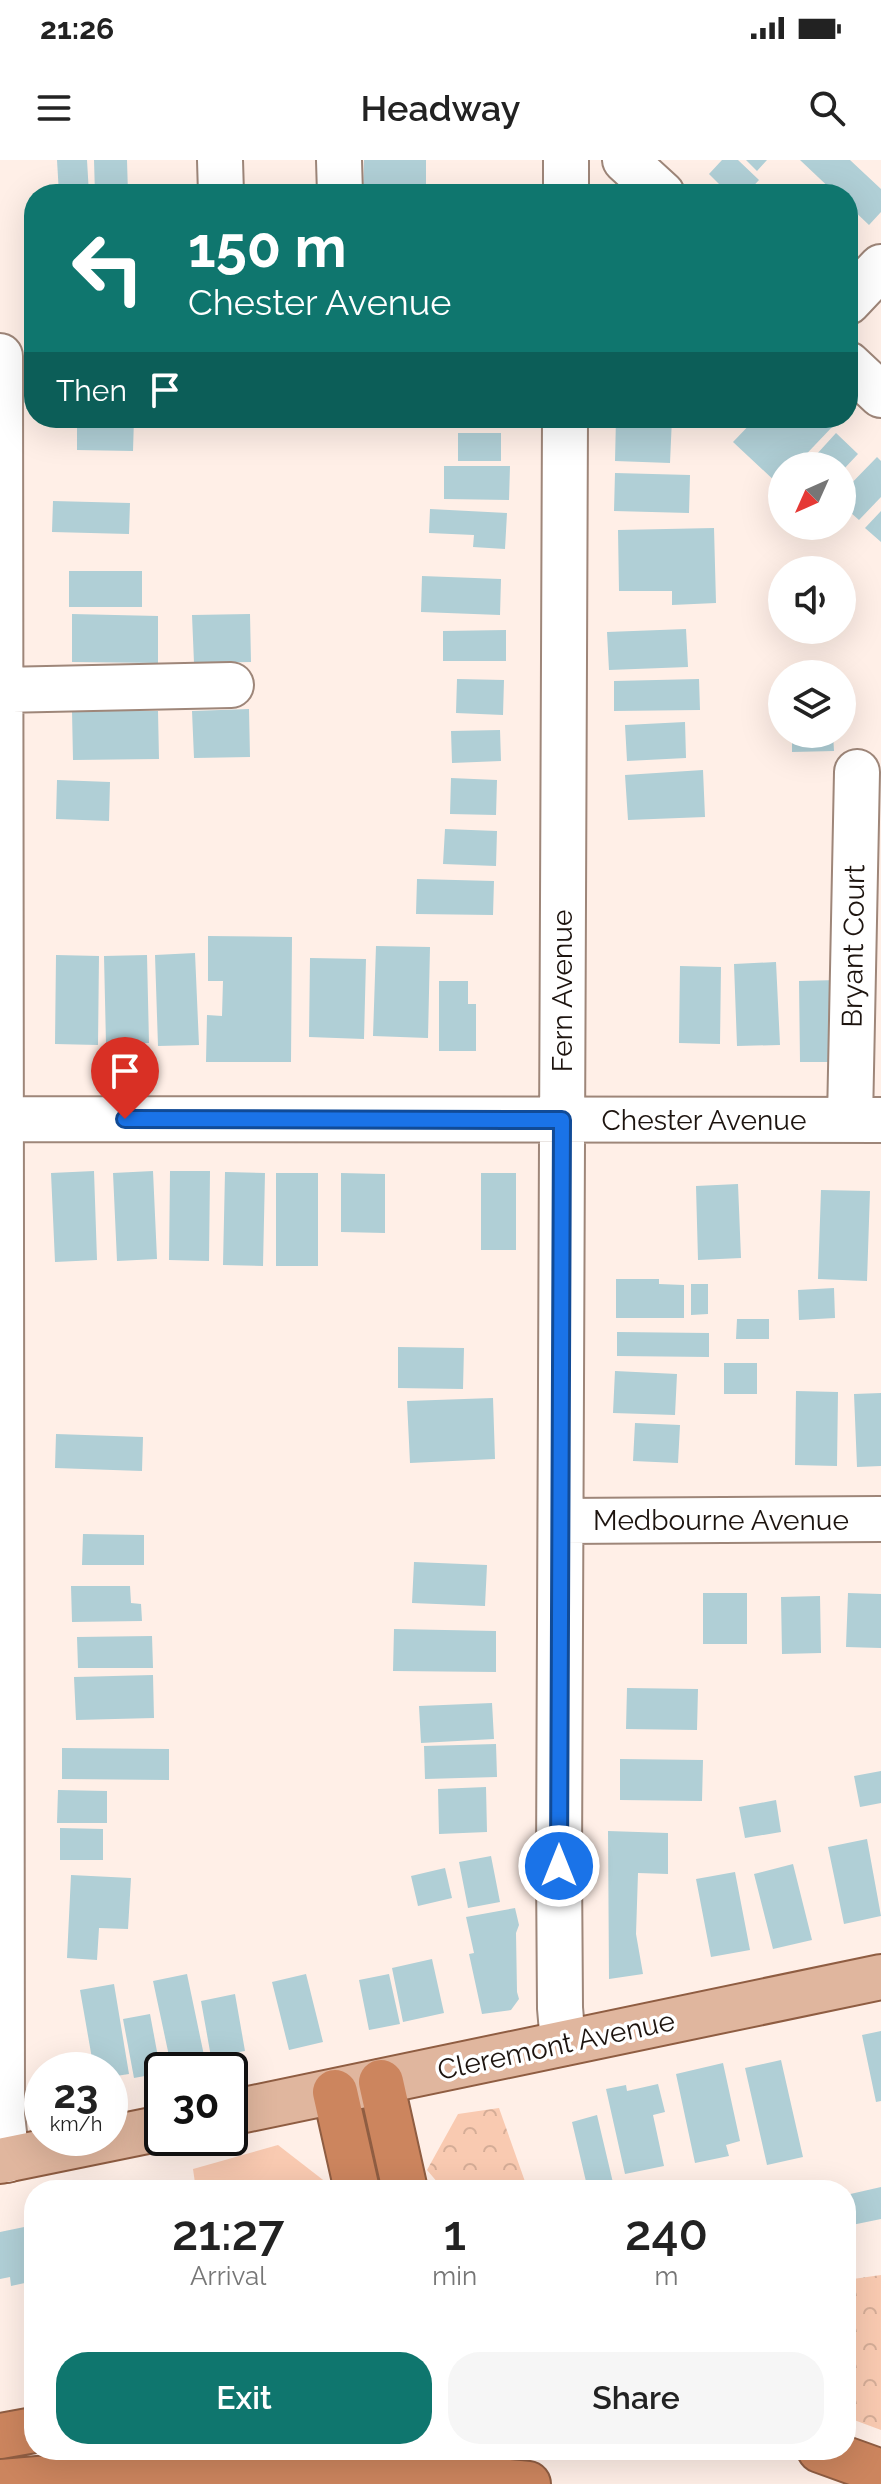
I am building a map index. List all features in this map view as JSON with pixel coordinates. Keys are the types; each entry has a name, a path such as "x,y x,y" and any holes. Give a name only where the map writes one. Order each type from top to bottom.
{"highway":[{"path":"381,2082 403,2180"},
{"path":"335,2092 355,2180"},
{"path":"0,2436 24,2432"},
{"path":"848,2460 881,2472"},
{"path":"0,2482 131,2472 270,2469 378,2471 528,2484"}],"main road":[{"name":"Cleremont Avenue","path":"248,2109 881,1977"},
{"path":"3,2160 144,2132"}],"street":[{"path":"220,160 221,184"},
{"path":"339,160 340,184"},
{"path":"566,160 566,184"},
{"path":"625,160 651,184"},
{"path":"858,291 881,267"},
{"path":"0,356 3,2160"},
{"path":"858,373 881,395"},
{"name":"Fern Avenue","path":"563,2043 559,1998 565,428"},
{"path":"1,690 231,685"},
{"name":"Bryant Court","path":"857,772 866,1120"},
{"name":"Chester Avenue","path":"2,1119 866,1120"},
{"name":"Medbourne Avenue","path":"561,1521 881,1519"}],"green space":[{"path":"499,2108 524,2180 436,2180 427,2170 458,2114"},
{"path":"278,2145 323,2180 195,2180 193,2169 248,2156"},
{"path":"881,2275 881,2430 856,2421 856,2279"}],"building":[{"path":"57,160 87,160 88,184 58,184"},
{"path":"94,160 127,160 128,184 95,184"},
{"path":"364,160 426,160 426,184 363,184"},
{"path":"722,160 738,160 759,180 755,184 719,184 709,174"},
{"path":"746,160 767,160 757,171"},
{"path":"800,160 850,160 881,189 881,212 869,225 858,215 858,184 825,184"},
{"path":"77,428 134,428 133,451 77,450"},
{"path":"616,428 672,428 670,463 615,461"},
{"path":"746,428 831,428 808,452 768,452 768,475 733,442"},
{"path":"458,433 501,433 501,461 458,461"},
{"path":"836,433 856,452 819,452"},
{"path":"877,457 881,461 881,497 859,520 856,517 856,479"},
{"path":"444,466 510,466 509,500 444,499"},
{"path":"615,473 690,475 689,513 614,511"},
{"path":"53,501 130,503 129,534 52,532"},
{"path":"430,509 507,513 505,549 473,547 474,535 429,533"},
{"path":"881,511 881,542 865,528"},
{"path":"714,528 716,603 672,605 672,591 619,591 618,530"},
{"path":"69,571 142,571 142,607 69,607"},
{"path":"422,576 501,579 500,615 421,612"},
{"path":"72,614 158,616 158,663 72,662"},
{"path":"250,614 251,662 194,663 192,615"},
{"path":"686,629 688,667 609,670 607,632"},
{"path":"506,630 506,661 443,661 443,631"},
{"path":"457,679 504,680 503,715 456,713"},
{"path":"699,679 700,710 614,711 614,681"},
{"path":"249,709 250,757 194,758 192,711"},
{"path":"72,711 158,711 159,759 73,760"},
{"path":"685,722 686,758 627,761 625,725"},
{"path":"500,730 501,761 452,763 451,731"},
{"path":"792,748 834,748 834,751 792,752"},
{"path":"703,770 705,817 628,820 625,775"},
{"path":"451,778 497,780 496,815 450,814"},
{"path":"57,780 110,782 109,821 56,819"},
{"path":"445,829 497,831 496,866 443,864"},
{"path":"417,879 494,881 493,915 416,914"},
{"path":"208,936 292,937 291,1062 206,1062 207,1015 222,1016 223,981 208,981"},
{"path":"376,946 430,947 428,1038 373,1036"},
{"path":"195,953 199,1045 158,1046 155,955"},
{"path":"56,955 99,956 98,1045 55,1044"},
{"path":"147,955 149,1043 106,1044 104,956"},
{"path":"310,958 366,959 364,1039 309,1037"},
{"path":"776,962 780,1045 737,1046 734,964"},
{"path":"680,966 721,967 720,1044 679,1043"},
{"path":"838,980 839,1062 800,1062 799,981"},
{"path":"439,981 468,981 468,1004 476,1004 476,1051 439,1051"},
{"path":"94,1171 97,1260 55,1262 51,1173"},
{"path":"153,1171 157,1259 117,1261 113,1173"},
{"path":"170,1171 210,1171 209,1261 169,1260"},
{"path":"225,1172 265,1173 263,1266 223,1265"},
{"path":"276,1173 318,1173 318,1266 276,1266"},
{"path":"341,1173 385,1174 385,1233 341,1232"},
{"path":"481,1173 516,1173 516,1250 481,1250"},
{"path":"738,1184 741,1258 698,1260 696,1186"},
{"path":"821,1190 870,1191 867,1281 818,1279"},
{"path":"616,1279 659,1279 659,1284 684,1285 684,1318 616,1318"},
{"path":"691,1284 708,1284 708,1314 691,1315"},
{"path":"834,1288 835,1318 799,1320 798,1290"},
{"path":"737,1319 769,1319 769,1339 736,1339"},
{"path":"617,1332 709,1333 709,1357 617,1356"},
{"path":"398,1347 464,1348 463,1389 398,1388"},
{"path":"724,1363 757,1363 757,1394 724,1394"},
{"path":"615,1371 677,1374 675,1415 613,1413"},
{"path":"796,1391 838,1392 837,1466 795,1465"},
{"path":"881,1393 881,1466 857,1467 854,1394"},
{"path":"493,1398 495,1459 410,1463 407,1401"},
{"path":"635,1423 680,1425 678,1463 633,1461"},
{"path":"56,1434 143,1437 142,1471 55,1468"},
{"path":"83,1534 144,1535 144,1565 82,1565"},
{"path":"414,1562 487,1565 485,1606 412,1603"},
{"path":"71,1586 130,1586 131,1603 141,1604 142,1621 72,1622"},
{"path":"703,1593 747,1593 747,1644 703,1644"},
{"path":"848,1593 881,1594 881,1648 846,1647"},
{"path":"820,1596 821,1653 782,1654 781,1597"},
{"path":"394,1629 496,1631 496,1672 393,1671"},
{"path":"152,1636 153,1668 78,1668 77,1637"},
{"path":"153,1675 154,1718 76,1720 74,1677"},
{"path":"627,1688 698,1689 697,1730 626,1729"},
{"path":"492,1703 494,1739 421,1743 419,1706"},
{"path":"496,1744 497,1777 425,1779 424,1746"},
{"path":"62,1748 169,1749 169,1780 62,1779"},
{"path":"620,1759 703,1760 702,1801 620,1800"},
{"path":"881,1771 881,1803 860,1807 854,1776"},
{"path":"486,1787 487,1832 439,1834 438,1789"},
{"path":"58,1790 107,1791 107,1823 57,1823"},
{"path":"776,1800 781,1832 745,1838 739,1807"},
{"path":"60,1828 103,1829 103,1860 60,1860"},
{"path":"608,1831 668,1833 668,1874 638,1873 636,1934 643,1974 609,1979"},
{"path":"867,1839 881,1916 844,1924 828,1847"},
{"path":"491,1856 500,1902 468,1908 459,1862"},
{"path":"793,1864 812,1940 773,1949 754,1874"},
{"path":"445,1868 452,1898 418,1906 411,1876"},
{"path":"735,1872 750,1950 711,1957 696,1879"},
{"path":"71,1875 131,1878 128,1929 99,1928 97,1960 67,1958"},
{"path":"515,1908 519,1925 516,1933 519,1999 511,2010 482,2014 469,1954 474,1953 466,1917"},
{"path":"432,1959 444,2013 403,2022 392,1968"},
{"path":"187,1974 203,2052 168,2052 153,1981"},
{"path":"306,1974 323,2042 289,2050 272,1982"},
{"path":"389,1974 400,2024 369,2030 359,1980"},
{"path":"114,1984 125,2052 91,2052 80,1990"},
{"path":"235,1994 245,2051 210,2052 201,2001"},
{"path":"150,2014 157,2052 144,2052 144,2076 134,2078 123,2019"},
{"path":"881,2031 881,2101 876,2102 862,2035"},
{"path":"781,2060 803,2157 767,2165 745,2068"},
{"path":"723,2063 740,2141 726,2145 729,2156 695,2163 676,2074"},
{"path":"658,2084 665,2112 653,2115 664,2166 625,2174 606,2089 626,2085 627,2091"},
{"path":"597,2115 612,2180 586,2180 572,2122"},
{"path":"881,2187 881,2219 856,2224 856,2193"},
{"path":"24,2227 24,2283 11,2286 10,2277 0,2279 0,2232"}],"route":[{"path":"125,1119 562,1120 559,1866"}]}
